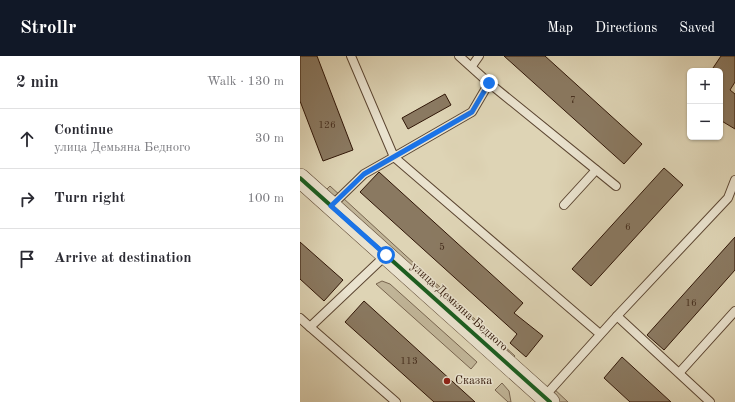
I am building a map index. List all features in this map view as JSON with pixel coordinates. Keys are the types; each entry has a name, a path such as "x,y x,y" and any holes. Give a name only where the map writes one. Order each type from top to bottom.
{"street":[{"name":"улица Демьяна Бедного","path":"300,178 547,399"}],"lane":[{"path":"351,56 394,157 600,334"},
{"path":"459,56 472,66 489,83 616,186"},
{"path":"472,66 479,56"},
{"path":"331,206 364,174 472,112 489,83"},
{"path":"564,205 596,170"},
{"path":"547,399 600,334 733,199 735,180"},
{"path":"310,327 386,255"},
{"path":"680,372 735,311"},
{"path":"617,316 680,372 710,402"},
{"path":"300,318 396,402"}],"shaded area":[{"path":"330,186 515,356 509,363 322,194"},
{"path":"382,281 390,284 477,362 471,369 376,284"},
{"path":"502,383 509,391 511,402 508,402 495,390"},
{"path":"552,387 568,402 554,402"}],"building":[{"path":"300,56 317,56 353,150 323,161 300,101"},
{"path":"504,56 545,56 642,144 624,164"},
{"path":"721,56 735,56 735,82 730,90 735,94 735,129 723,122 723,68 713,68"},
{"path":"445,94 451,105 408,129 402,118"},
{"path":"664,168 683,185 591,286 572,269"},
{"path":"379,172 523,303 514,313 543,336 526,357 510,343 517,334 360,192"},
{"path":"735,237 735,270 664,350 647,335"},
{"path":"300,242 343,280 324,301 300,279"},
{"path":"364,301 475,402 434,402 345,322"},
{"path":"622,357 671,402 630,402 604,378"}],"cycle path":[{"path":"300,178 550,402"}],"place":[{"name":"Сказка","path":"447,381"}],"route":[{"path":"386,255 331,206 364,174 472,112 489,83"}]}
